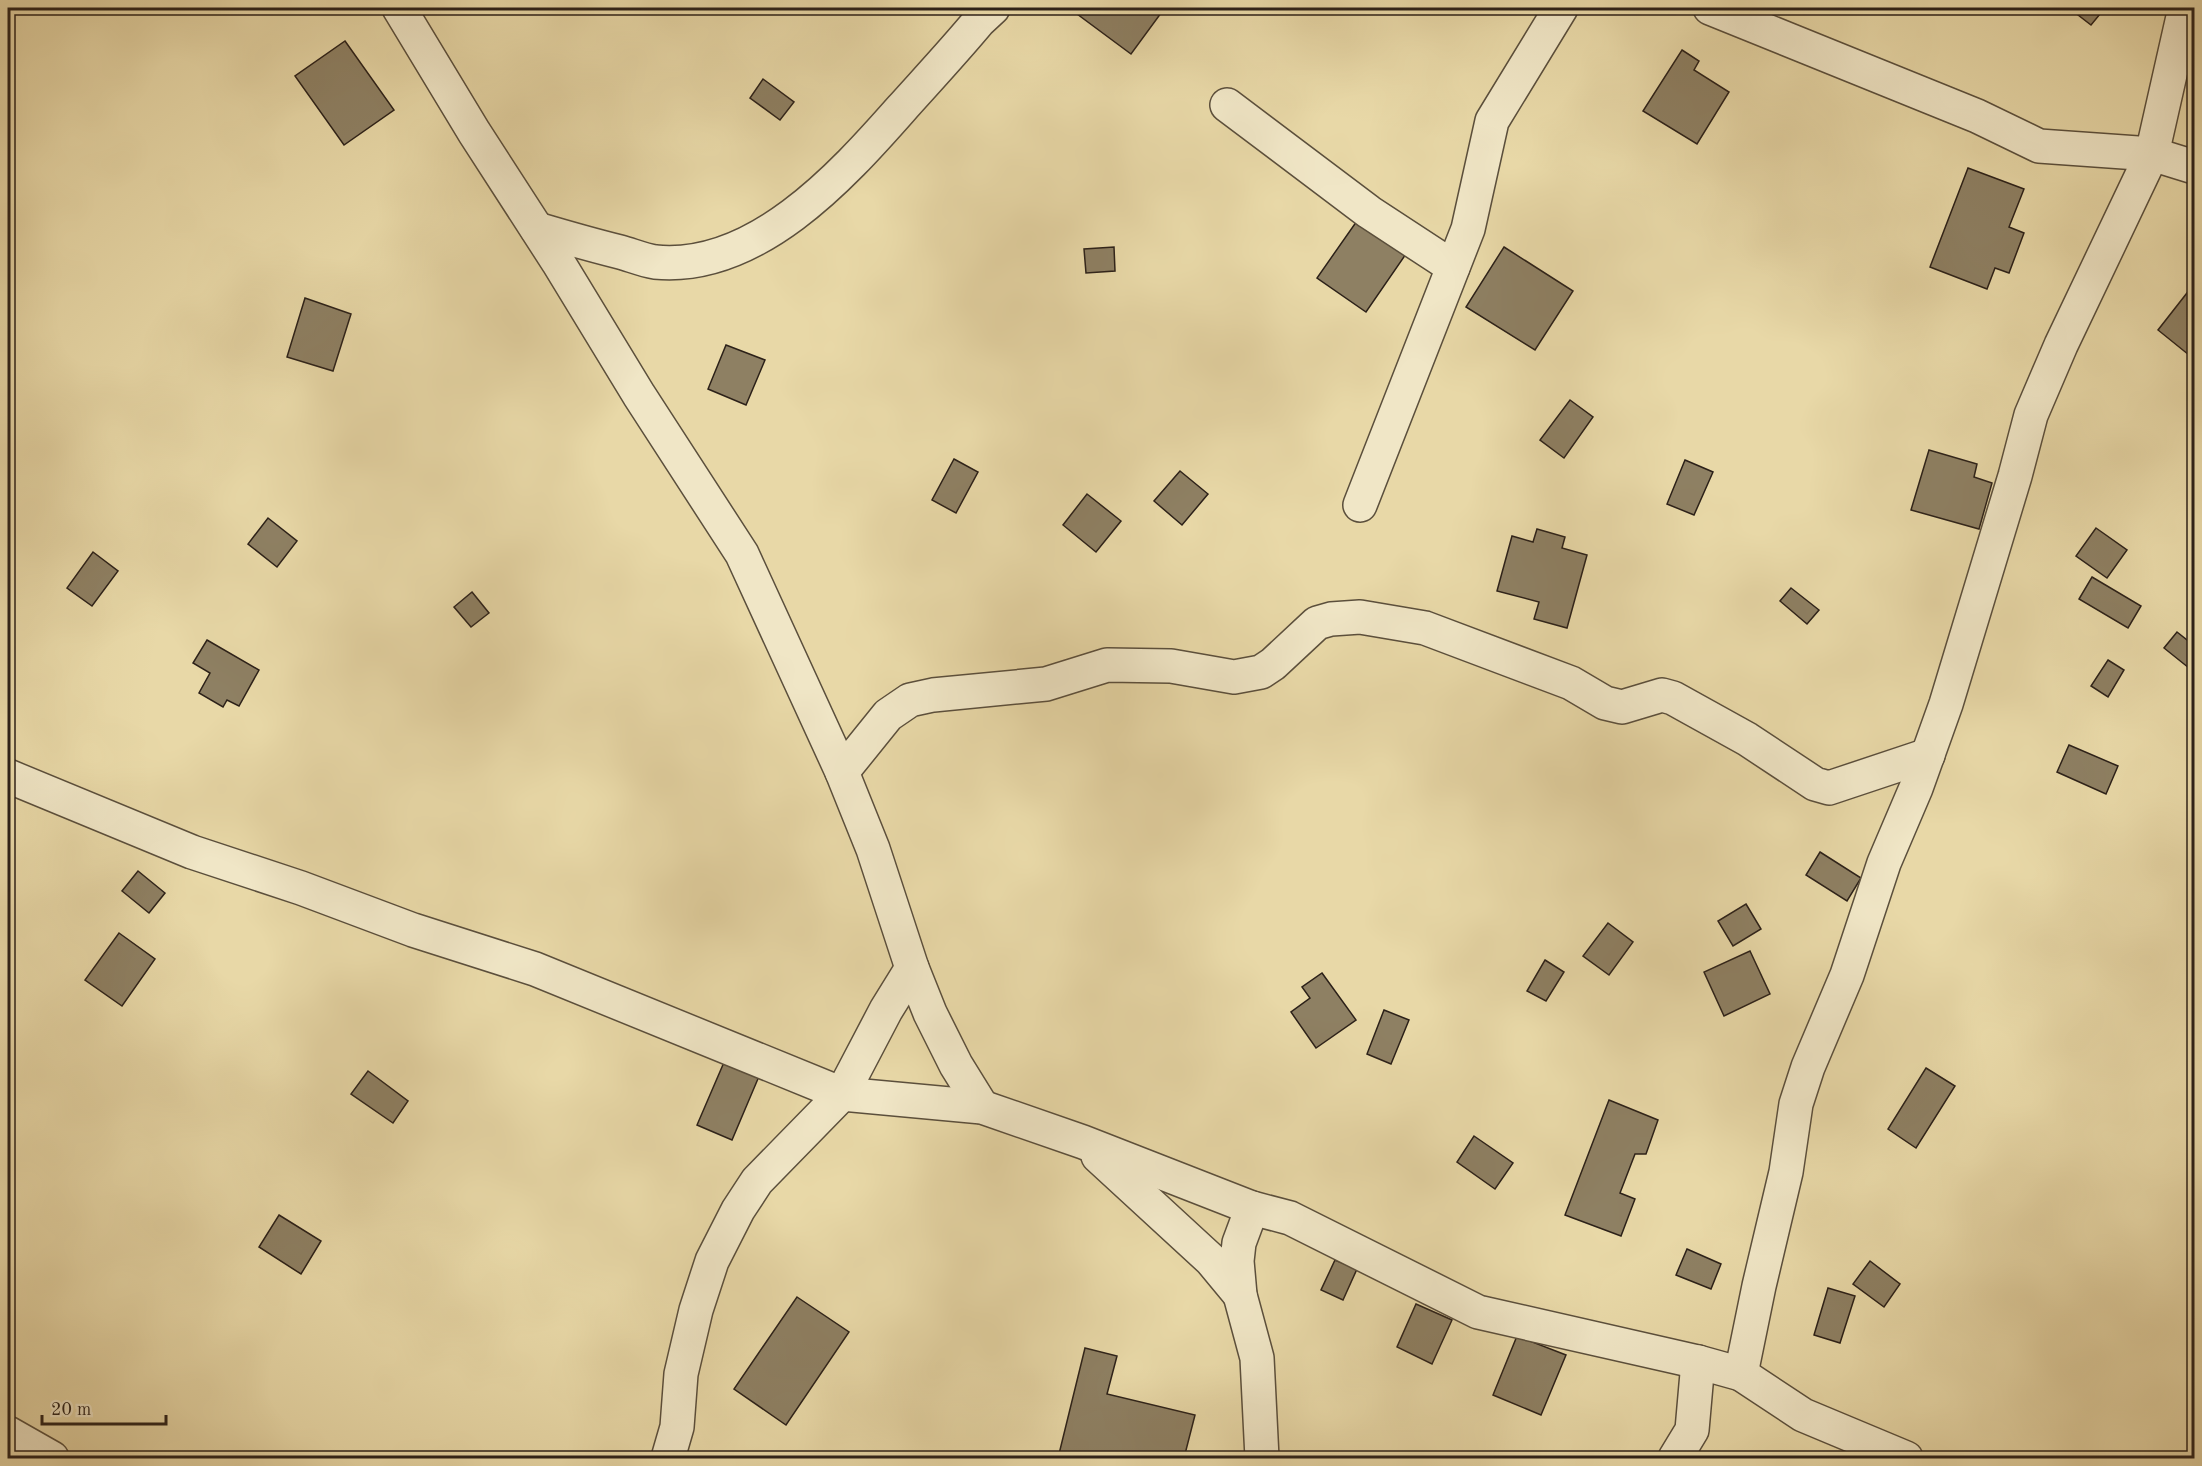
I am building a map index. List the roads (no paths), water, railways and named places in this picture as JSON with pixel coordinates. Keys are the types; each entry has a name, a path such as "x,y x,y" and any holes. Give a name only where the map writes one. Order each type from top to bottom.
{"street":[{"path":"399,8 639,395 742,554 842,772 873,849 912,968 941,1038 982,1107"},
{"path":"537,230 654,262 691,261 718,254 753,240 821,194 855,160 993,8"},
{"path":"1360,505 1468,229 1492,121 1562,8"},
{"path":"1710,8 1977,116 2039,146 2152,154 2194,167"},
{"path":"1741,1374 1786,1172 1796,1104 1808,1068 1847,975 1884,863 1946,704 2016,476 2031,415 2061,345 2152,154 2185,8"},
{"path":"1227,105 1369,212 1453,267"},
{"path":"842,772 888,715 910,700 933,695 1046,684 1107,665 1171,666 1234,677 1261,672 1287,653 1317,623 1331,619 1360,617 1425,628 1571,683 1605,703 1622,707 1662,695 1673,698 1747,739 1815,784 1829,788 1928,755"},
{"path":"8,776 192,852 301,888 413,930 535,969 842,1094 982,1107 1083,1142 1252,1208 1290,1218 1478,1312 1698,1362 1741,1374 1803,1415 1905,1458"},
{"path":"668,1458 677,1427 681,1374 696,1310 712,1261 738,1210 757,1181 842,1094 886,1010 912,968"},
{"path":"1083,1142 1211,1260 1240,1295"},
{"path":"1252,1208 1239,1243 1237,1262 1240,1295 1257,1358 1262,1458"},
{"path":"1675,1458 1692,1430 1698,1362"},
{"path":"8,1433 51,1458"}]}
